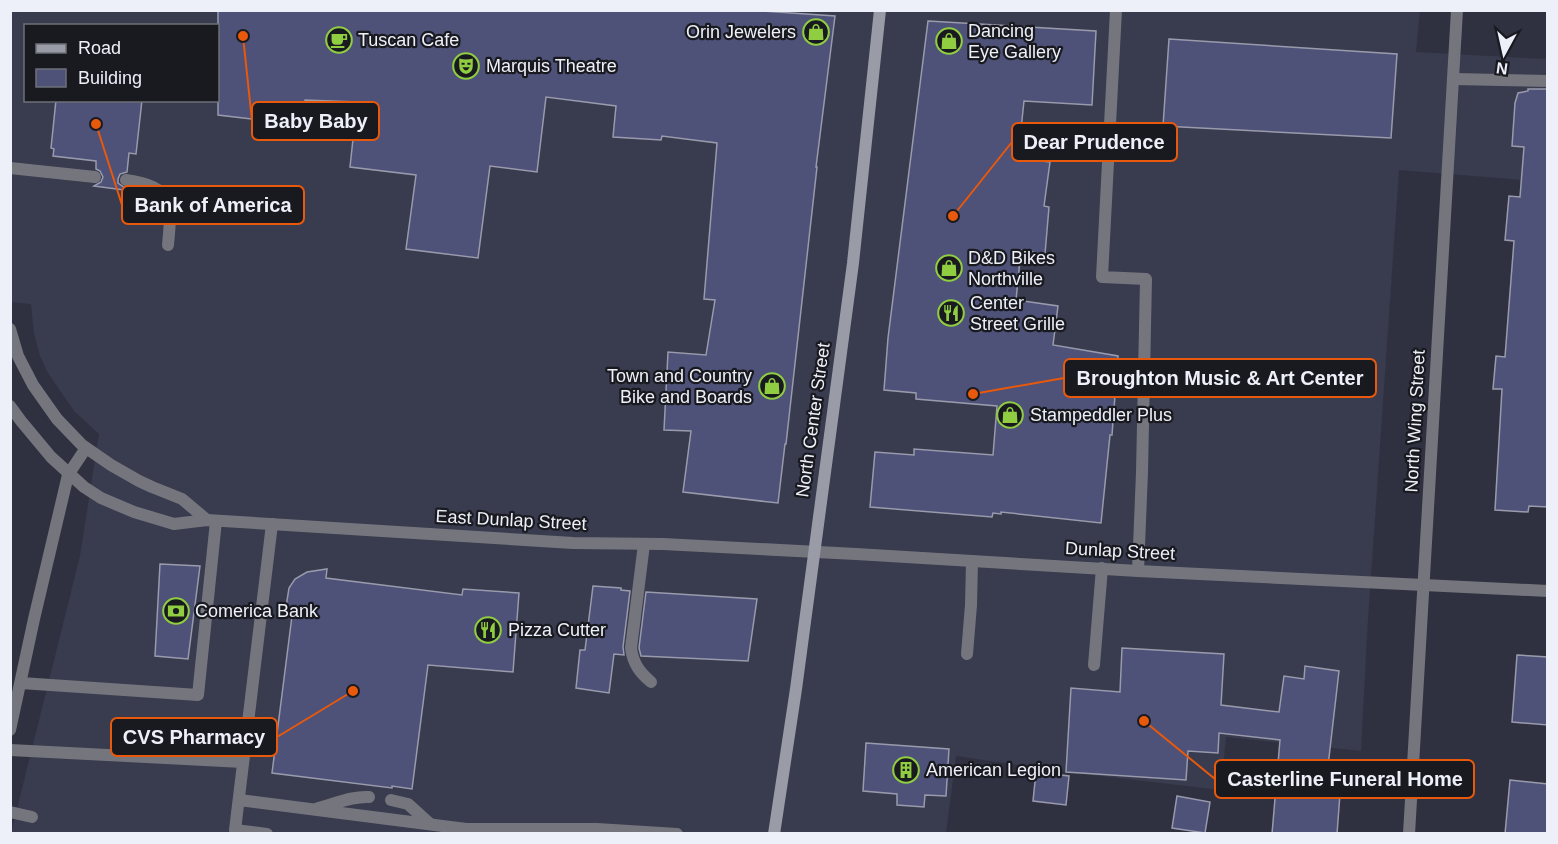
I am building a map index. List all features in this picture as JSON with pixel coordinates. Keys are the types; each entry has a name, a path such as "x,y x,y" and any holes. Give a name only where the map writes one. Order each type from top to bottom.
{"main road":[{"name":"North Center Street","path":"774,834 853,263 880,10"}],"street":[{"path":"1116,10 1102,277 1146,279 1138,571"},
{"name":"North Wing Street","path":"1409,834 1457,10"},
{"path":"1452,79 1548,81"},
{"path":"10,168 95,177"},
{"path":"126,180 159,189 166,196 171,214 168,245"},
{"path":"10,329 18,356 33,385 57,419 86,448 139,481 182,498 211,520 198,695 21,683"},
{"name":"East Dunlap Street","path":"10,406 45,450 68,475 84,488 134,512 174,524 211,520 573,543 644,544 814,553"},
{"path":"10,730 68,475 86,448"},
{"path":"267,834 235,830 272,524"},
{"path":"644,544 631,648 633,660 640,673 651,682"},
{"name":"Dunlap Street","path":"814,553 1548,591"},
{"path":"967,654 972,561"},
{"path":"1094,665 1101,568"},
{"path":"10,750 243,762"},
{"path":"311,809 359,796 369,797"},
{"path":"239,800 435,828 676,834"},
{"path":"391,800 408,804 435,828"},
{"path":"10,812 32,817"}],"shaded area":[{"path":"1420,10 1416,52 1547,59 1547,182 1399,170 1361,751 1226,737 1221,790 1066,772 956,756 946,833 11,833 80,556 99,434 74,411 48,373 40,356 34,333 31,304 11,302 11,11"}],"building":[{"path":"218,10 748,10 835,16 778,503 683,492 691,431 664,430 668,352 706,355 715,300 704,299 717,143 662,136 661,140 613,137 616,106 546,97 537,172 490,166 478,258 406,249 416,175 350,167 357,102 305,100 304,125 218,115"},
{"path":"928,21 1096,31 1092,105 1024,101 1018,158 1050,162 1044,206 1049,207 1045,254 1021,250 1016,300 1058,306 1053,345 1118,356 1112,435 1110,435 1101,523 1001,512 1001,514 993,513 992,517 870,507 875,452 914,455 914,449 993,455 997,406 916,399 916,393 884,390 888,338"},
{"path":"1169,39 1397,54 1391,138 1163,126"},
{"path":"1528,89 1548,89 1548,507 1529,506 1528,512 1495,510 1502,389 1493,389 1496,356 1505,357 1514,241 1505,240 1509,196 1520,197 1524,147 1512,146 1515,103 1518,93 1528,91"},
{"path":"56,102 142,102 136,154 129,153 127,172 120,174 118,179 118,183 125,188 124,190 94,186 101,182 103,177 96,169 96,161 53,156 54,149 51,148"},
{"name":"Comerica Bank","path":"160,564 200,566 188,659 155,656"},
{"path":"327,569 326,578 462,595 463,589 519,593 513,672 428,665 412,789 272,773 293,608 286,607 289,588 295,579 307,572"},
{"path":"593,586 630,591 624,655 614,654 609,693 576,688 580,650 585,650"},
{"path":"646,592 757,599 748,661 641,656 639,648"},
{"path":"1122,648 1224,654 1221,705 1279,712 1284,676 1304,679 1305,666 1339,671 1328,766 1342,767 1337,834 1272,834 1280,740 1219,733 1218,753 1188,751 1186,780 1066,772 1071,688 1120,692"},
{"path":"1517,655 1548,657 1548,725 1512,722"},
{"name":"American Legion","path":"866,743 949,749 946,796 925,795 924,807 897,805 897,794 863,791"},
{"path":"1036,772 1069,776 1066,805 1033,801"},
{"path":"1510,780 1548,784 1548,834 1505,834"},
{"path":"1177,796 1210,802 1205,833 1172,828"}],"place":[{"name":"Orin Jewelers","path":"816,32"},
{"name":"Baby Baby","path":"243,36"},
{"name":"Tuscan Cafe","path":"339,40"},
{"name":"Dancing Eye Gallery","path":"949,41"},
{"name":"Marquis Theatre","path":"466,66"},
{"name":"Bank of America","path":"96,124"},
{"name":"Dear Prudence","path":"953,216"},
{"name":"D&D Bikes Northville","path":"949,268"},
{"name":"Center Street Grille","path":"951,313"},
{"name":"Town and Country Bike and Boards","path":"772,386"},
{"name":"Broughton Music & Art Center","path":"973,394"},
{"name":"Stampeddler Plus","path":"1010,415"},
{"name":"Comerica Bank","path":"176,611"},
{"name":"Pizza Cutter","path":"488,630"},
{"name":"CVS Pharmacy","path":"353,691"},
{"name":"Casterline Funeral Home","path":"1144,721"},
{"name":"American Legion","path":"906,770"}]}
